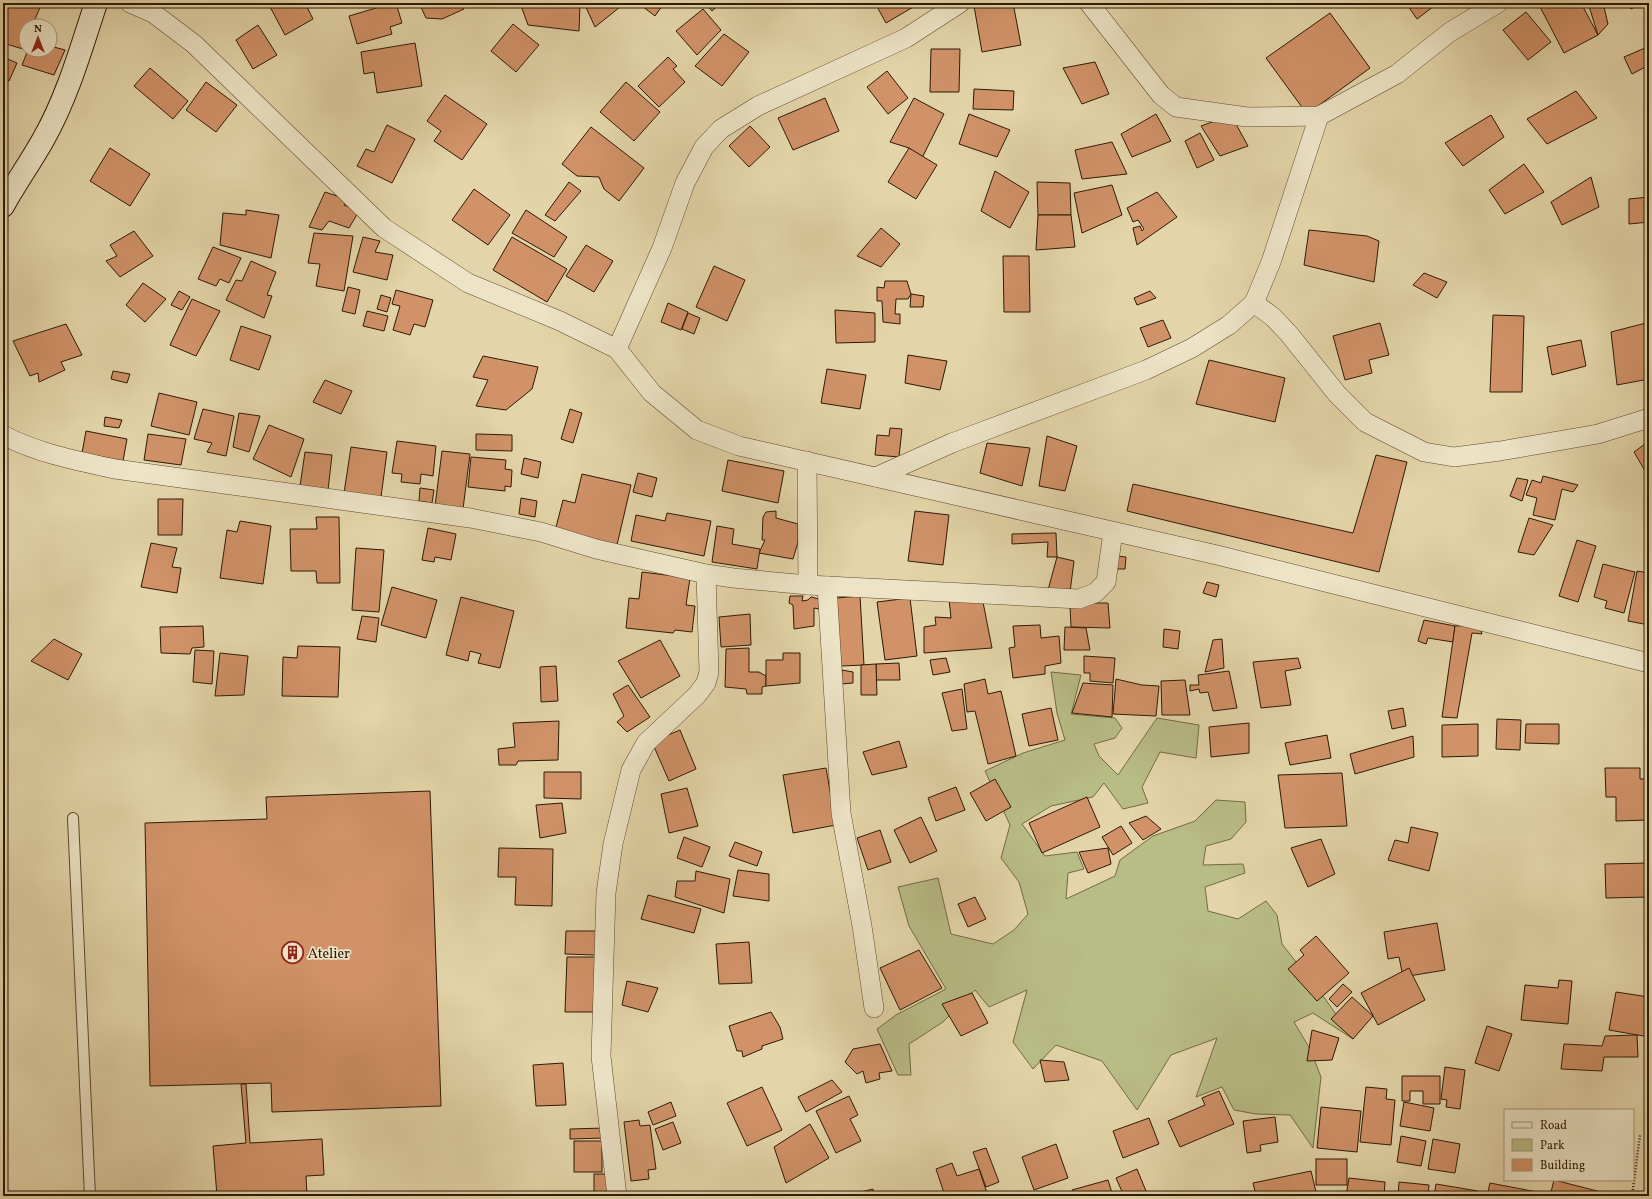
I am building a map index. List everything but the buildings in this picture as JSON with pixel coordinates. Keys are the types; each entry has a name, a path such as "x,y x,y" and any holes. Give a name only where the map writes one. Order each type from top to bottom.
{"street":[{"path":"3,206 43,140 62,99 77,62 96,3"},
{"path":"130,3 153,14 194,44 384,228 468,283 560,321 617,349 652,393 697,430 739,446 1217,555 1649,663"},
{"path":"617,349 662,248 685,183 704,147 721,129 758,106 906,38 960,3"},
{"path":"1089,3 1161,95 1176,107 1247,117 1319,116 1397,74 1450,32 1498,3"},
{"path":"876,477 952,444 1146,370 1192,348 1230,324 1254,304 1271,262 1319,116"},
{"path":"1254,304 1273,317 1289,334 1337,394 1364,422 1395,439 1424,452 1454,457 1500,451 1598,434 1649,418"},
{"path":"3,435 16,442 75,461 108,468 470,518 540,532 596,549 706,574 808,585 1079,599 1095,592 1106,582 1113,532"},
{"path":"807,461 808,585"},
{"path":"616,1196 601,1056 607,886 613,844 631,770 646,743 697,695 706,683 709,672 706,574"},
{"path":"826,586 841,813 862,926 874,1008"}],"lane":[{"path":"73,818 90,1196"}],"path":[{"path":"1634,1181 1640,1135"},
{"path":"1632,1196 1634,1181"}],"green space":[{"path":"1051,672 1081,675 1071,714 1115,718 1122,728 1115,738 1094,744 1099,756 1118,775 1157,718 1199,725 1196,758 1160,752 1142,787 1148,803 1123,809 1104,783 1093,797 1051,806 1022,824 1045,856 1077,852 1084,869 1068,873 1066,899 1115,876 1120,860 1153,836 1195,821 1216,800 1245,802 1246,822 1231,839 1206,846 1203,865 1243,864 1245,873 1205,887 1208,911 1238,919 1266,901 1277,915 1282,944 1326,1000 1353,1039 1313,1013 1294,1022 1310,1049 1321,1077 1313,1148 1290,1115 1256,1114 1234,1110 1222,1087 1196,1097 1217,1038 1171,1055 1137,1110 1102,1061 1056,1045 1033,1069 1013,1042 1027,990 989,1007 975,990 943,1022 909,1044 911,1075 898,1075 877,1029 896,1015 946,989 909,926 898,887 938,878 951,934 993,944 1014,930 1028,914 1019,882 1001,858 1010,825 985,771 1023,753 1065,740 1057,713"}],"place":[{"name":"Atelier","path":"292,953"}]}
